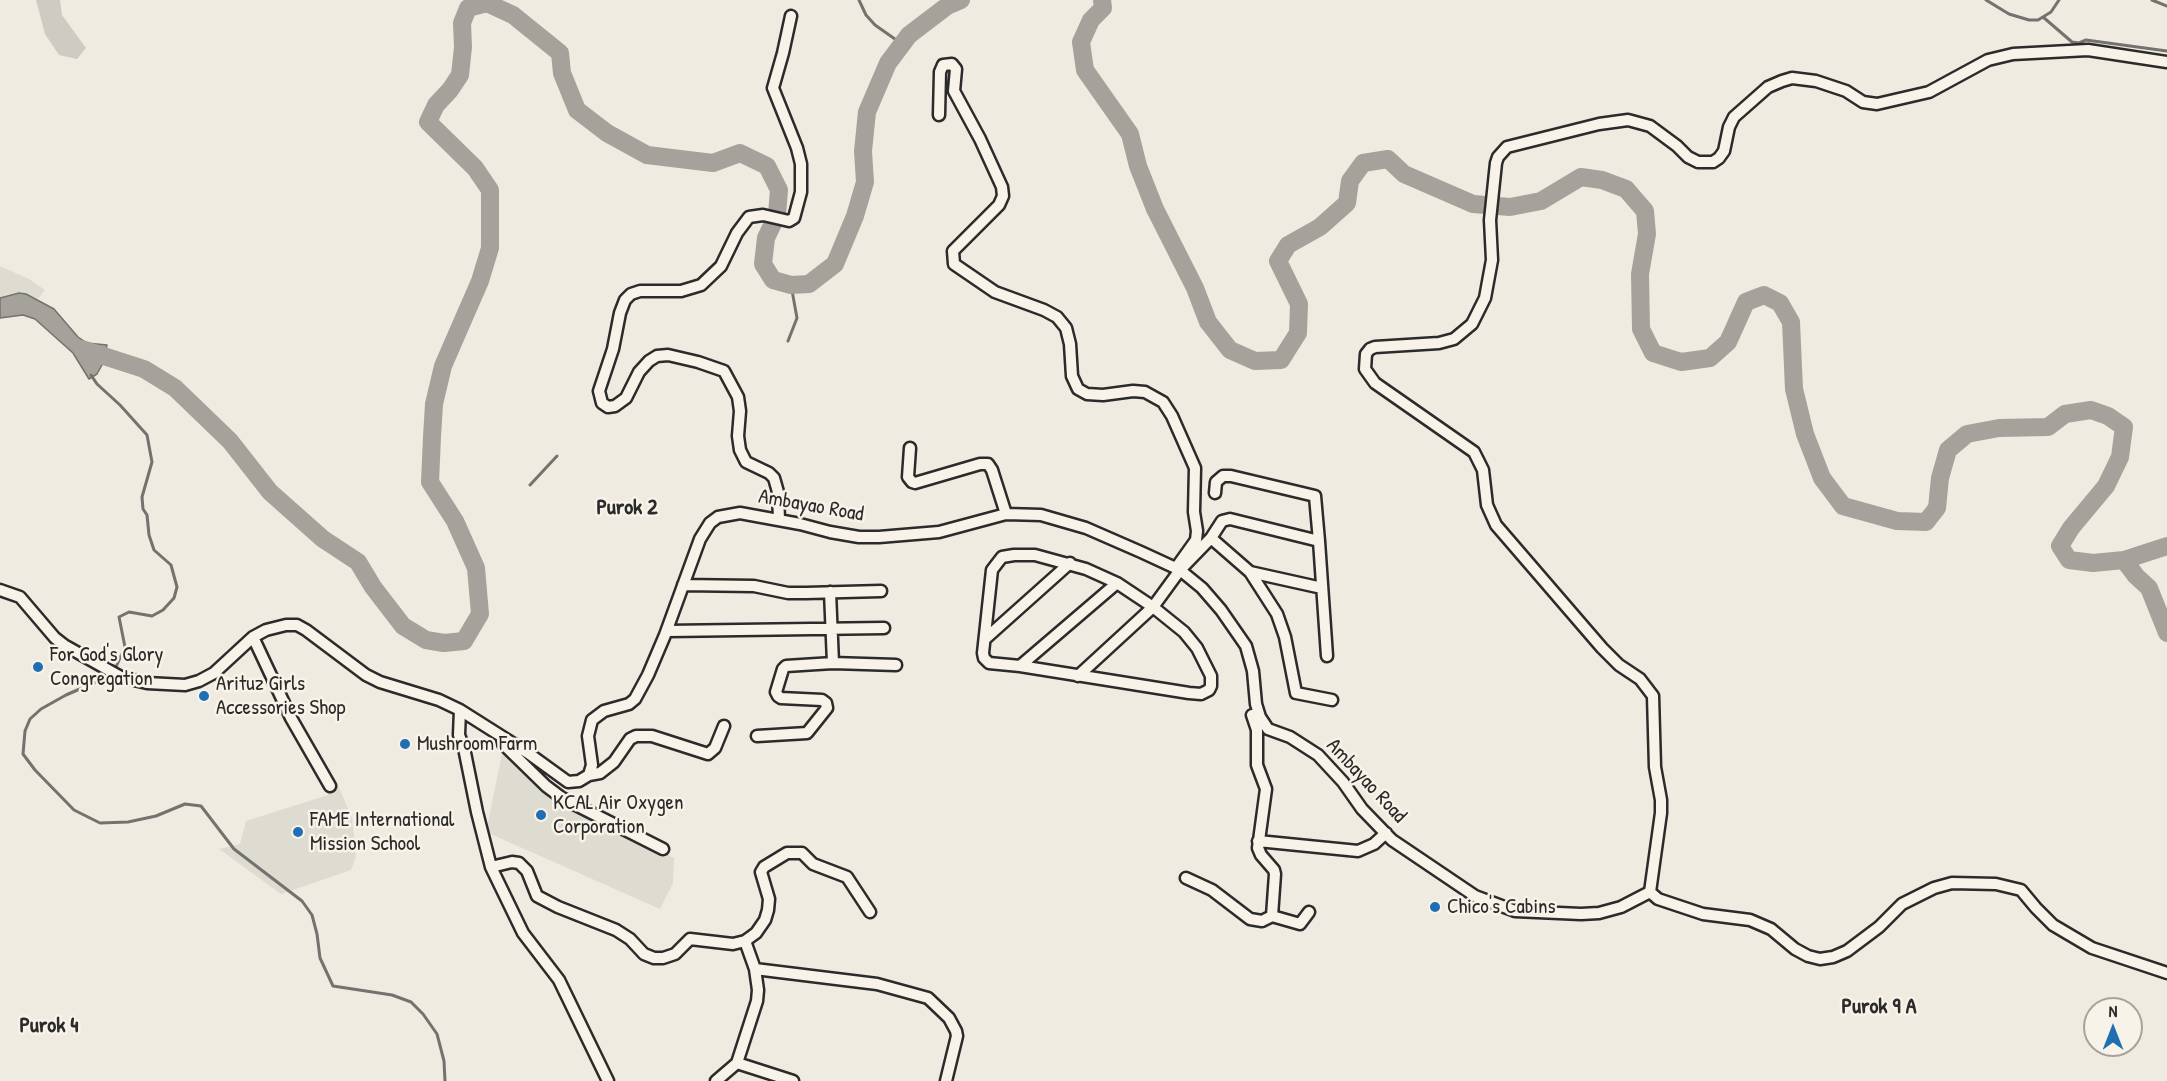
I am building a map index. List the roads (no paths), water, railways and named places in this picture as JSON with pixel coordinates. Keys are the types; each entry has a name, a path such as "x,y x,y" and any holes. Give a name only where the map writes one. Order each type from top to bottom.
{"street":[{"path":"779,520 778,492 774,478 746,462 740,450 738,397 724,371 668,355 657,356 639,372 626,398 615,406 608,407 602,404 599,391 613,349 620,313 625,300 631,294 640,291 681,291 701,285 721,267 743,223 749,218 763,215 789,221 794,218 801,192 801,164 797,148 772,88 791,16"},
{"path":"2167,62 2088,50 1999,56 1929,92 1877,104 1863,102 1830,85 1792,78 1768,87 1741,109 1729,128 1724,151 1719,159 1713,162 1698,162 1688,157 1650,126 1636,121 1618,121 1507,147 1498,157 1490,220 1492,260 1485,298 1472,324 1454,339 1439,343 1370,349 1366,354 1365,369 1375,383 1474,453 1483,470 1487,505 1496,525 1602,648 1618,665 1640,679 1653,696 1655,767 1661,813 1650,892 1658,899 1703,914 1750,920 1771,929 1795,949 1820,959 1833,957 1862,941 1902,904 1914,897 1952,883 1996,884 2021,890 2054,925 2091,948 2167,973"},
{"path":"939,115 940,72 943,66 949,63 956,69 953,85 956,97 980,139 1002,187 1003,196 999,205 953,251 954,264 995,292 1057,317 1065,328 1070,344 1072,376 1078,389 1087,394 1103,395 1145,392 1163,402 1172,416 1195,468 1196,540 1152,607 1078,676"},
{"path":"910,448 908,477 915,483 980,464 988,464 1006,514"},
{"path":"1215,493 1216,482 1223,476 1231,476 1315,496 1327,656"},
{"name":"Ambayao Road","path":"589,775 592,765 588,736 592,720 604,711 629,704 635,699 667,631 700,539 710,523 718,517 740,513 830,532 859,537 879,537 939,532 1006,514 1041,515 1086,528 1178,569 1202,588 1221,610 1246,646 1253,671 1256,704 1260,717 1268,729 1290,737 1318,754 1343,782 1362,809 1392,840 1475,896 1498,907 1515,911 1599,913 1621,907 1650,892"},
{"path":"1178,569 1211,538 1222,520 1230,519 1319,541"},
{"path":"1211,538 1250,572 1277,614 1285,637 1296,693 1332,700"},
{"path":"1014,555 1035,555 1070,563 1117,583 1184,632 1197,648 1210,676 1209,690 1201,694 1189,693 989,663 983,653 990,584 995,563 1002,557 1014,555"},
{"path":"985,639 1070,563"},
{"path":"1250,572 1322,588"},
{"path":"1020,666 1117,583"},
{"path":"683,585 754,586 788,593 881,591"},
{"path":"0,590 20,597 55,639 105,670 121,677 147,683 185,685 199,681 214,672 253,637 266,630 297,625 366,675 380,682 439,700 460,710 501,735 568,782 579,781 589,775 600,773 614,762 630,739 636,736 652,736 708,754 715,748 724,726"},
{"path":"830,592 833,663"},
{"path":"667,631 884,628"},
{"path":"253,637 291,718 330,786"},
{"path":"757,736 807,733 827,708 826,703 822,700 778,696 776,692 783,669 790,664 896,665"},
{"path":"460,710 459,735 491,867 523,933 558,980 608,1081"},
{"path":"1252,716 1257,730 1257,765 1266,789 1258,842 1261,855 1272,866 1275,874 1272,916"},
{"path":"501,735 503,744 546,786 562,798 663,849"},
{"path":"1258,842 1358,851 1374,844 1386,833"},
{"path":"491,867 512,862 519,863 527,871 537,896 558,907 616,930 630,939 644,954 654,958 675,954 690,939 732,944 745,941 756,933 765,920 769,899 761,872 764,867 787,853 802,854 813,864 847,877 870,912"},
{"path":"1185,878 1212,890 1250,919 1262,921 1272,916 1300,924 1309,912"},
{"path":"716,1081 737,1063 757,1001 755,969 745,941"},
{"path":"755,969 877,984 928,998 949,1018 956,1031 957,1036 946,1081"},
{"path":"737,1063 793,1081"}],"waterway":[{"path":"859,0 866,15 875,25 902,44"},
{"path":"82,349 144,369 175,388 230,441 270,492 323,539 358,562 373,587 403,626 426,640 444,643 464,641 480,614 476,568 455,521 430,482 432,437 434,404 443,366 480,281 490,248 490,190 475,168 428,122 436,105 460,75 463,47 462,23 468,8 487,3 513,15 560,53 562,73 577,110 607,133 647,155 713,163 740,153 767,166 779,190 777,215 766,238 763,264 773,280 791,285 809,284 835,264 855,216 865,182 863,151 867,112 888,63 909,35 947,6 961,0"},
{"path":"1102,0 1103,8 1091,20 1081,42 1085,70 1130,134 1138,166 1155,209 1195,288 1208,322 1230,350 1255,361 1281,360 1298,333 1299,304 1278,261 1288,245 1320,227 1347,203 1350,181 1363,163 1388,159 1404,174 1473,204 1510,207 1541,201 1581,177 1602,180 1626,189 1645,211 1647,234 1640,274 1641,329 1653,353 1681,362 1710,358 1728,342 1746,302 1764,295 1780,303 1791,322 1794,389 1805,434 1822,478 1843,506 1897,521 1926,522 1937,508 1940,478 1948,450 1967,434 1999,428 2048,427 2065,414 2091,410 2108,416 2124,427 2120,457 2106,486 2071,528 2060,546 2069,560 2093,563 2124,560 2167,546"},
{"path":"1986,0 2009,14 2029,20 2038,20 2051,12 2059,0"},
{"path":"2152,0 2167,6"},
{"path":"2043,17 2072,42 2079,43 2086,40 2167,51"},
{"path":"788,341 797,318 791,285"},
{"path":"91,375 147,435 152,462 142,497 143,509 147,515 149,535 154,550 171,565 177,587 174,598 163,610 152,616 129,612 119,617 125,647 115,669"},
{"path":"530,485 557,456"},
{"path":"2124,560 2149,588 2167,633"},
{"path":"110,674 41,709 30,719 25,731 23,754 35,770 74,810 100,823 128,822 156,816 185,804 201,806 234,849 302,901 312,915 320,958 333,986 392,995 411,1002 423,1014 437,1034 444,1061 445,1081"}],"place":[{"name":"For God's Glory Congregation","path":"38,667"},
{"name":"Arituz Girls Accessories Shop","path":"204,696"},
{"name":"Mushroom Farm","path":"405,744"},
{"name":"KCAL Air Oxygen Corporation","path":"541,815"},
{"name":"FAME International Mission School","path":"298,832"},
{"name":"Chico's Cabins","path":"1435,907"}],"district":[{"name":"Purok 2","path":"627,508"},
{"name":"Purok 9 A","path":"1879,1007"},
{"name":"Purok 4","path":"49,1026"}]}
